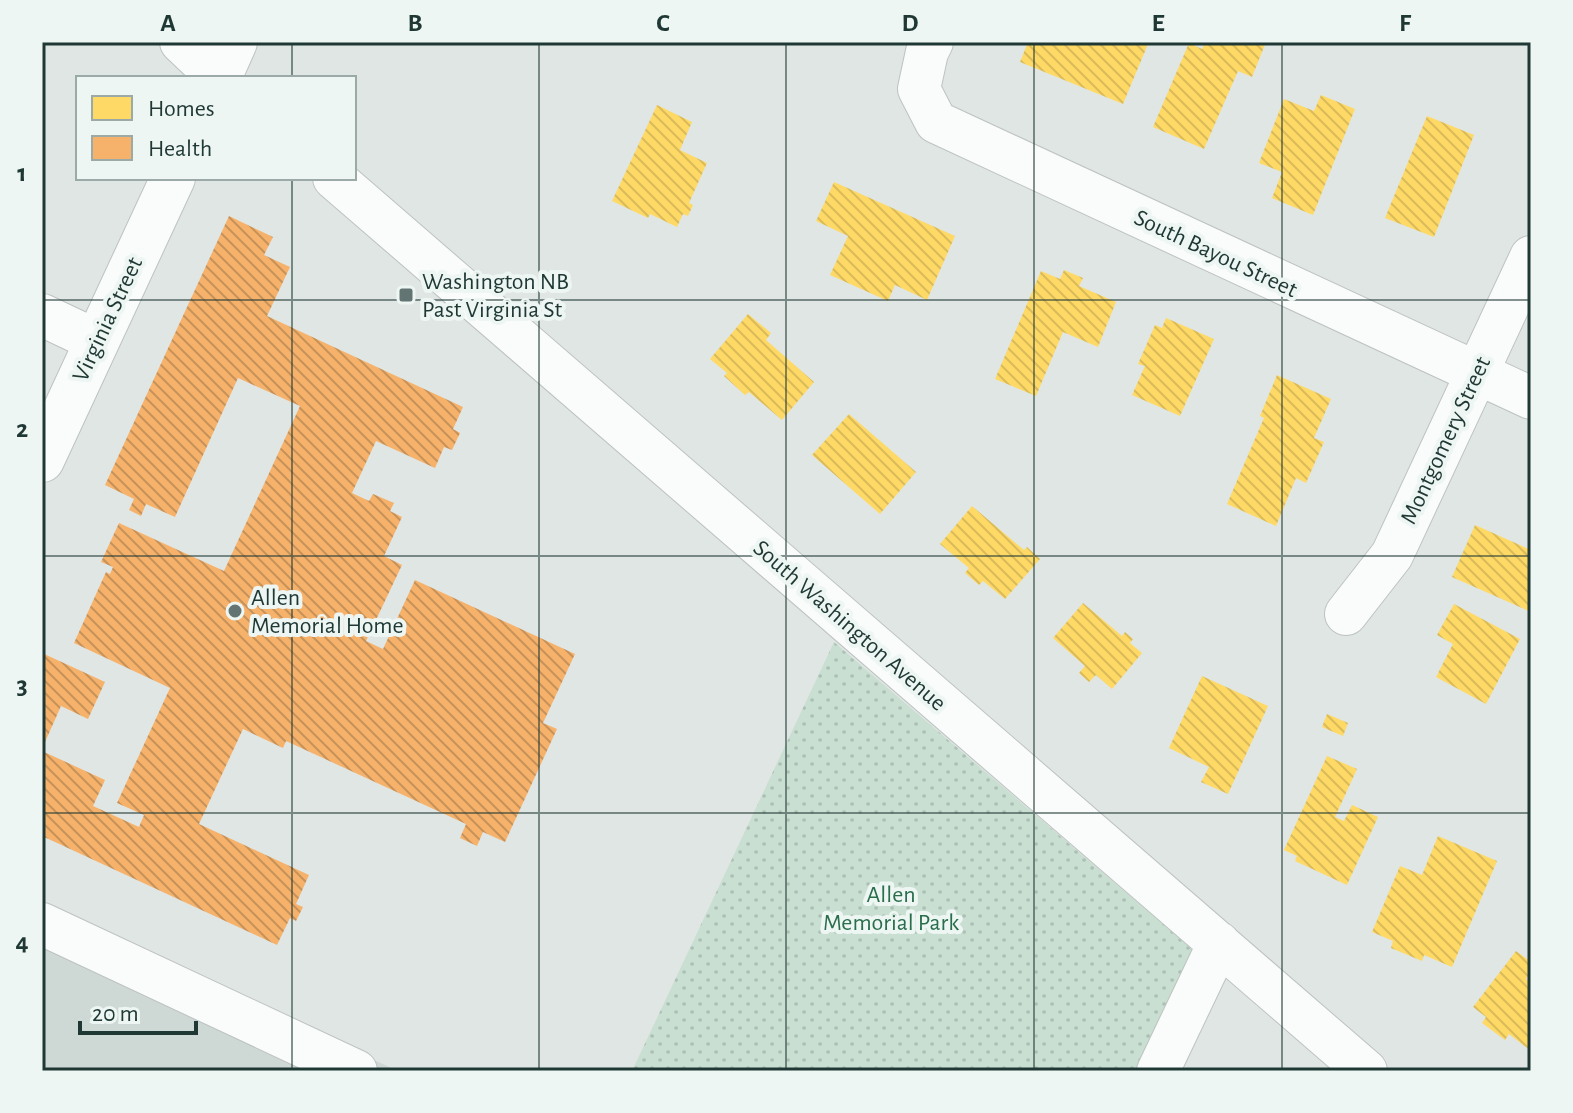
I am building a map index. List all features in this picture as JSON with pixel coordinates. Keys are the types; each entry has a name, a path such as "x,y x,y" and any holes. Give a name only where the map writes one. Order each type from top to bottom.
{"street":[{"path":"181,42 217,76"},
{"path":"220,76 235,42"},
{"name":"South Bayou Street","path":"932,42 919,89 936,122 1531,398"},
{"name":"Virginia Street","path":"42,460 172,180"},
{"name":"South Washington Avenue","path":"336,180 1366,1071"},
{"name":"Montgomery Street","path":"1346,614 1392,555 1531,257"},
{"path":"42,315 97,341"},
{"path":"42,924 356,1071"},
{"path":"1158,1071 1219,943"}],"shaded area":[{"path":"42,907 398,1071 42,1071"}],"green space":[{"name":"Allen Memorial Park","path":"834,642 1193,950 1137,1071 632,1071"}],"building: Homes":[{"path":"1028,42 1148,44 1123,104 1020,62"},
{"path":"1205,42 1266,42 1252,77 1238,71 1204,149 1153,127 1189,43 1202,49"},
{"path":"1321,95 1355,109 1313,215 1272,198 1282,172 1259,163 1284,99 1314,111"},
{"path":"657,105 692,122 680,150 707,163 689,203 693,205 688,216 683,214 677,227 650,214 648,218 612,201"},
{"path":"1427,116 1474,135 1434,237 1385,218"},
{"path":"834,182 955,236 927,300 895,285 888,301 830,275 848,236 816,221"},
{"path":"1064,270 1083,278 1079,286 1116,302 1098,347 1063,332 1036,396 995,379 1041,271 1060,279"},
{"path":"748,314 771,333 766,340 814,382 782,420 749,392 745,395 724,376 727,373 710,359"},
{"path":"1166,318 1214,339 1180,416 1132,395 1145,366 1138,364 1155,325 1162,328"},
{"path":"1277,375 1331,399 1314,438 1324,442 1306,483 1296,478 1276,526 1227,504 1264,418 1260,416"},
{"path":"849,414 916,472 880,514 812,455"},
{"path":"972,506 1024,550 1027,547 1040,559 1005,599 983,581 979,585 965,573 969,568 940,544"},
{"path":"1475,525 1531,550 1531,612 1452,577"},
{"path":"1083,603 1122,636 1125,632 1133,639 1130,643 1142,653 1112,689 1096,675 1089,682 1079,673 1085,666 1053,638"},
{"path":"1454,604 1520,639 1486,704 1436,677 1453,644 1437,635"},
{"path":"1202,676 1268,706 1228,794 1201,782 1209,767 1169,748"},
{"path":"1327,714 1348,723 1343,736 1322,727"},
{"path":"1327,756 1357,769 1335,817 1344,821 1352,805 1378,817 1347,885 1295,861 1297,856 1284,850"},
{"path":"1438,836 1497,861 1452,967 1424,955 1422,961 1391,948 1393,941 1372,932 1400,866 1422,875"},
{"path":"1516,951 1531,962 1531,972 1526,979 1531,983 1531,1051 1509,1034 1505,1040 1482,1023 1486,1017 1473,1007"}],"building: Health":[{"name":"Allen Memorial Home","path":"229,216 273,237 264,255 290,267 267,316 463,407 453,429 460,433 452,450 444,447 435,468 376,441 352,493 369,501 373,494 394,503 390,511 402,517 384,556 402,565 366,641 383,649 415,580 575,654 543,723 557,729 505,842 483,832 477,846 460,838 466,824 286,741 283,748 243,729 199,824 309,875 296,904 303,907 296,921 290,918 277,945 42,836 42,751 105,780 93,806 139,827 144,815 117,803 170,688 74,643 106,572 110,574 113,567 101,562 119,523 224,571 300,406 238,378 175,517 146,504 141,516 129,510 134,499 105,485"},
{"path":"42,653 105,682 88,719 61,706 42,749"}],"place":[{"name":"Washington NB Past Virginia St","path":"406,295"},
{"name":"Allen Memorial Home","path":"235,611"}]}
